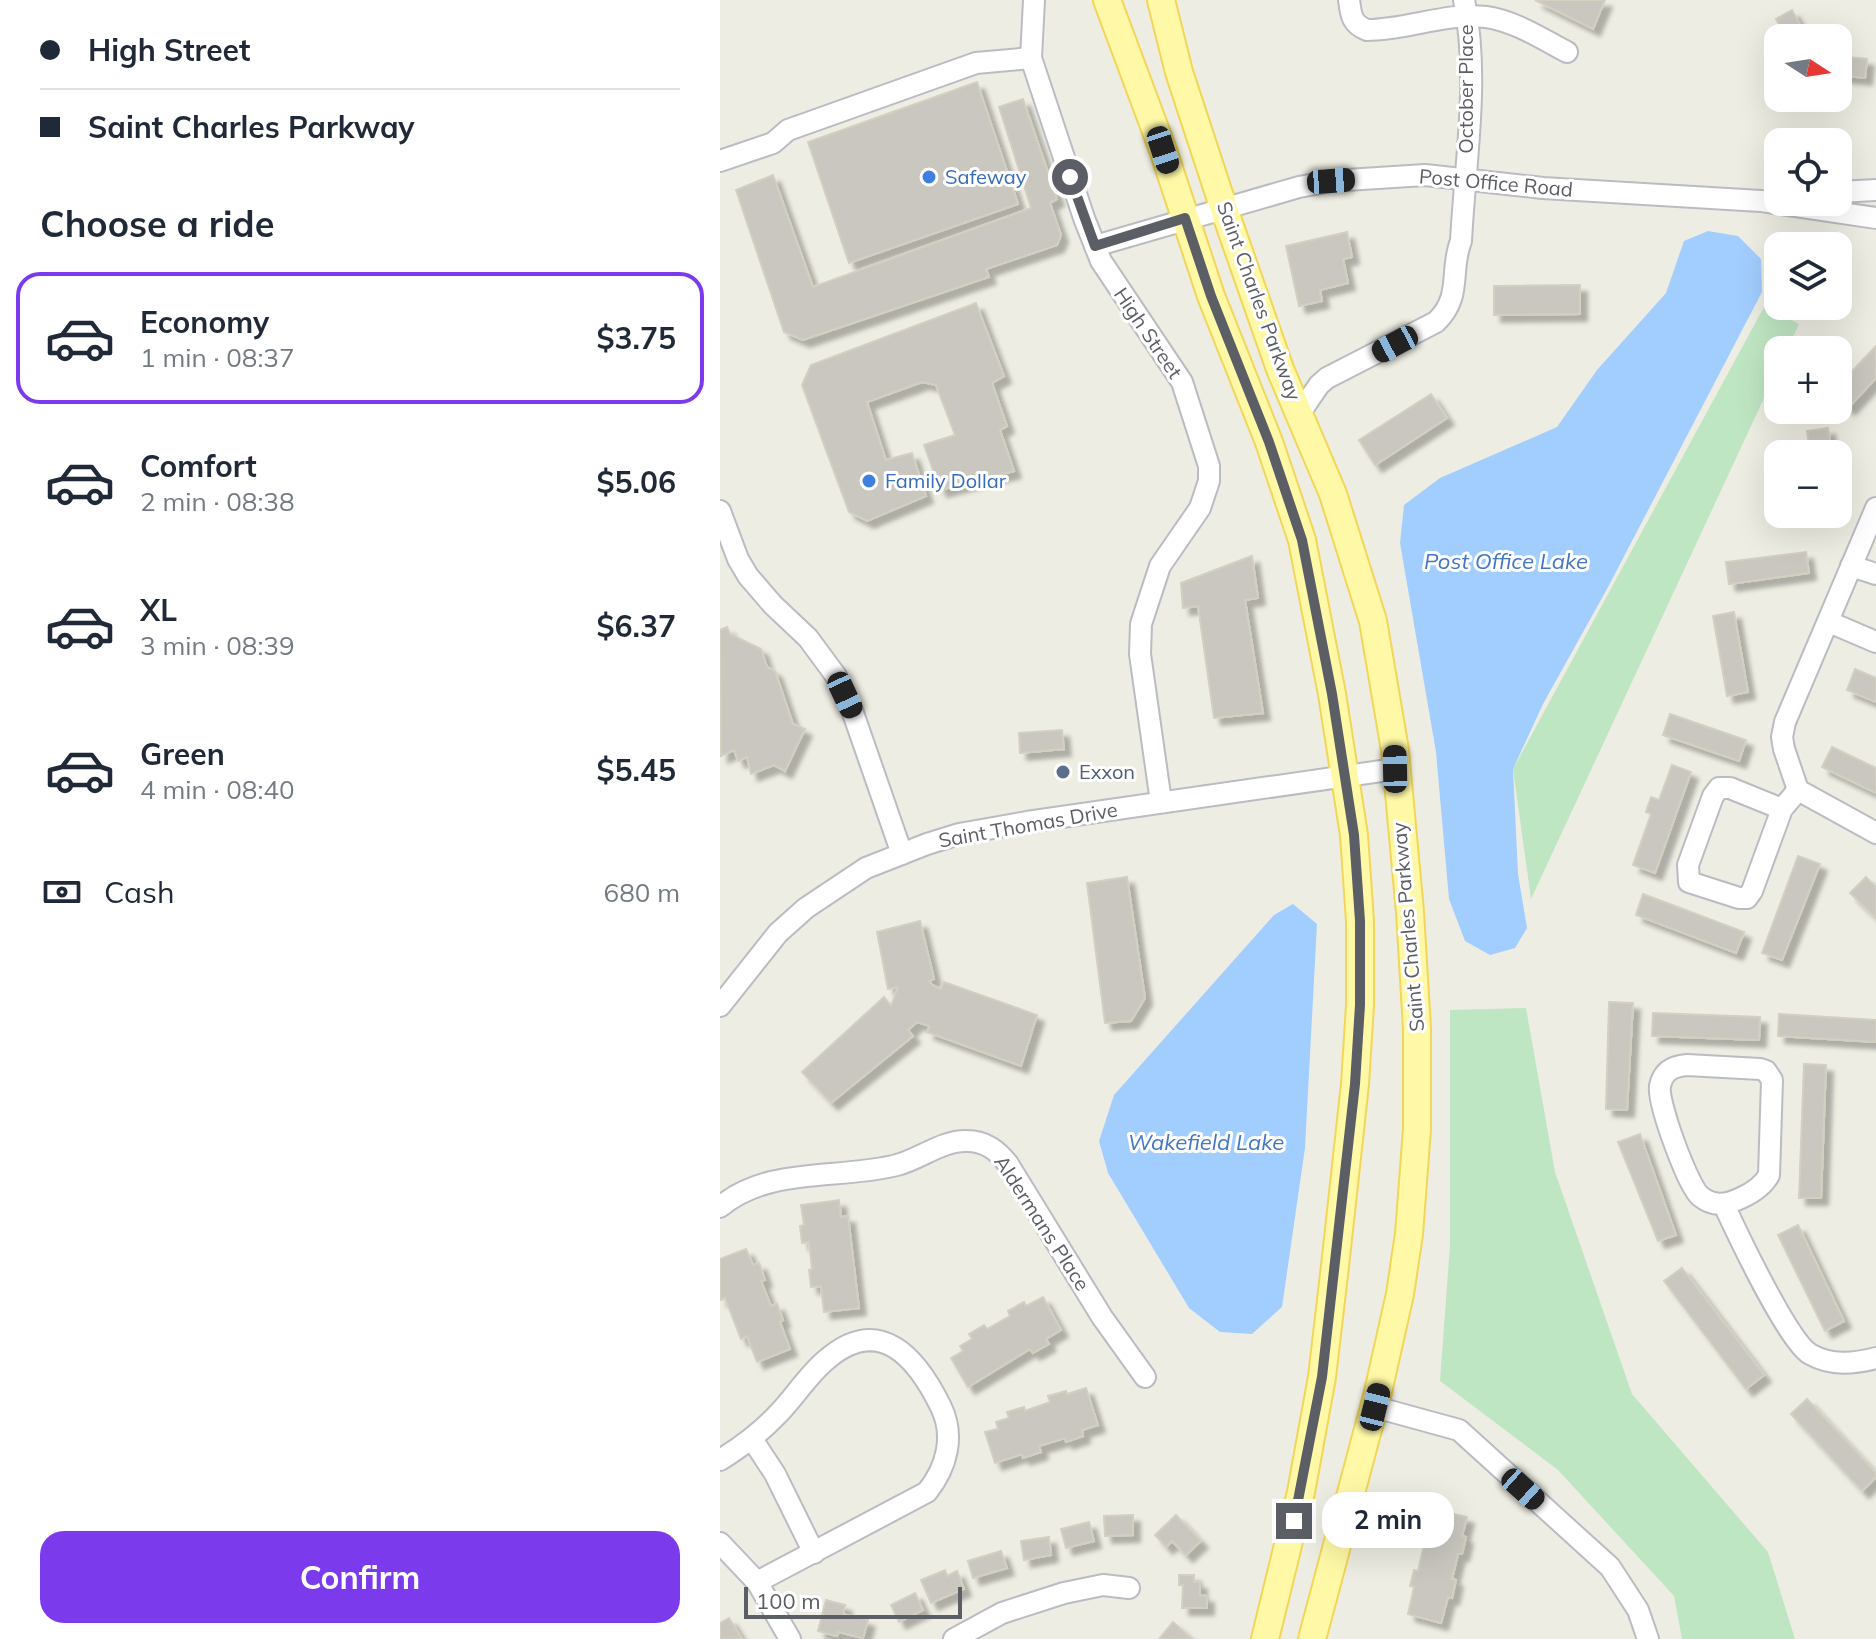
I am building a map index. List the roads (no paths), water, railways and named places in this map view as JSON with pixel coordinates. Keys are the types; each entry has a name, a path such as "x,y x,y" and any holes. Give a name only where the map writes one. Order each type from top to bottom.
{"main road":[{"name":"Saint Charles Parkway","path":"1107,0 1163,150 1211,296 1269,442 1302,540 1354,835 1360,921 1360,1005 1355,1084 1322,1377 1301,1492 1265,1639"},
{"name":"Saint Charles Parkway","path":"1161,0 1179,72 1224,209 1280,369 1333,494 1373,621 1391,722 1415,978 1417,1129 1411,1220 1400,1294 1375,1407 1312,1639"}],"street":[{"name":"High Street","path":"1034,0 1031,58 1095,246 1134,313 1182,382 1209,466 1209,481 1200,508 1160,566 1141,624 1140,654 1161,802"},
{"path":"1349,0 1352,18 1357,26 1367,30 1466,8 1567,52"},
{"name":"October Place","path":"1300,413 1327,378 1436,322 1448,309 1454,291 1457,250 1461,241 1470,97 1466,8"},
{"path":"720,161 773,143 788,130 976,63 1031,58"},
{"name":"Post Office Road","path":"1095,246 1185,218 1331,181 1425,175 1543,188 1764,200"},
{"path":"1852,191 1876,190"},
{"name":"Post Office Road","path":"1852,214 1876,218"},
{"path":"1876,508 1785,722 1782,737 1798,790 1876,833"},
{"path":"720,511 738,559 748,576 808,638 836,676 853,713 902,854"},
{"path":"1851,566 1876,574"},
{"path":"1829,622 1876,642"},
{"name":"Saint Thomas Drive","path":"720,1006 753,961 806,908 866,868 902,854 959,834 1395,769"},
{"path":"1782,809 1730,788 1719,788 1713,796 1688,865 1689,882 1747,898 1782,809 1798,790"},
{"path":"1677,1066 1760,1069 1766,1071 1772,1080 1769,1175 1761,1186 1724,1205 1711,1203 1696,1192 1661,1103 1660,1083 1666,1072 1677,1066"},
{"name":"Aldermans Place","path":"720,1207 732,1197 755,1186 895,1165 960,1141 983,1143 1008,1164 1102,1317 1145,1377"},
{"path":"1724,1205 1800,1347 1824,1360 1837,1363 1876,1358"},
{"path":"720,1460 752,1439 825,1361 848,1346 871,1341 891,1344 905,1353 925,1376 944,1414 948,1432 945,1459 934,1482 920,1497 757,1582"},
{"path":"1375,1407 1459,1430 1610,1567 1638,1610 1648,1639"},
{"path":"752,1439 775,1474 814,1553"},
{"path":"720,1543 757,1582 790,1639"},
{"path":"964,1637 1002,1613 1064,1593 1103,1585 1129,1588"}],"water":[{"name":"Post Office Lake","path":"1708,231 1738,236 1761,259 1762,292 1607,589 1543,704 1513,769 1518,874 1527,928 1515,948 1490,955 1465,941 1449,899 1436,752 1400,543 1404,505 1440,478 1557,427 1597,370 1666,293 1684,241"},
{"name":"Wakefield Lake","path":"1293,904 1317,924 1305,1148 1282,1307 1252,1334 1220,1332 1189,1308 1108,1173 1099,1141 1114,1095 1274,915"}],"place":[{"name":"Safeway","path":"929,177"},
{"name":"Family Dollar","path":"869,481"},
{"name":"Exxon","path":"1063,772"}]}
